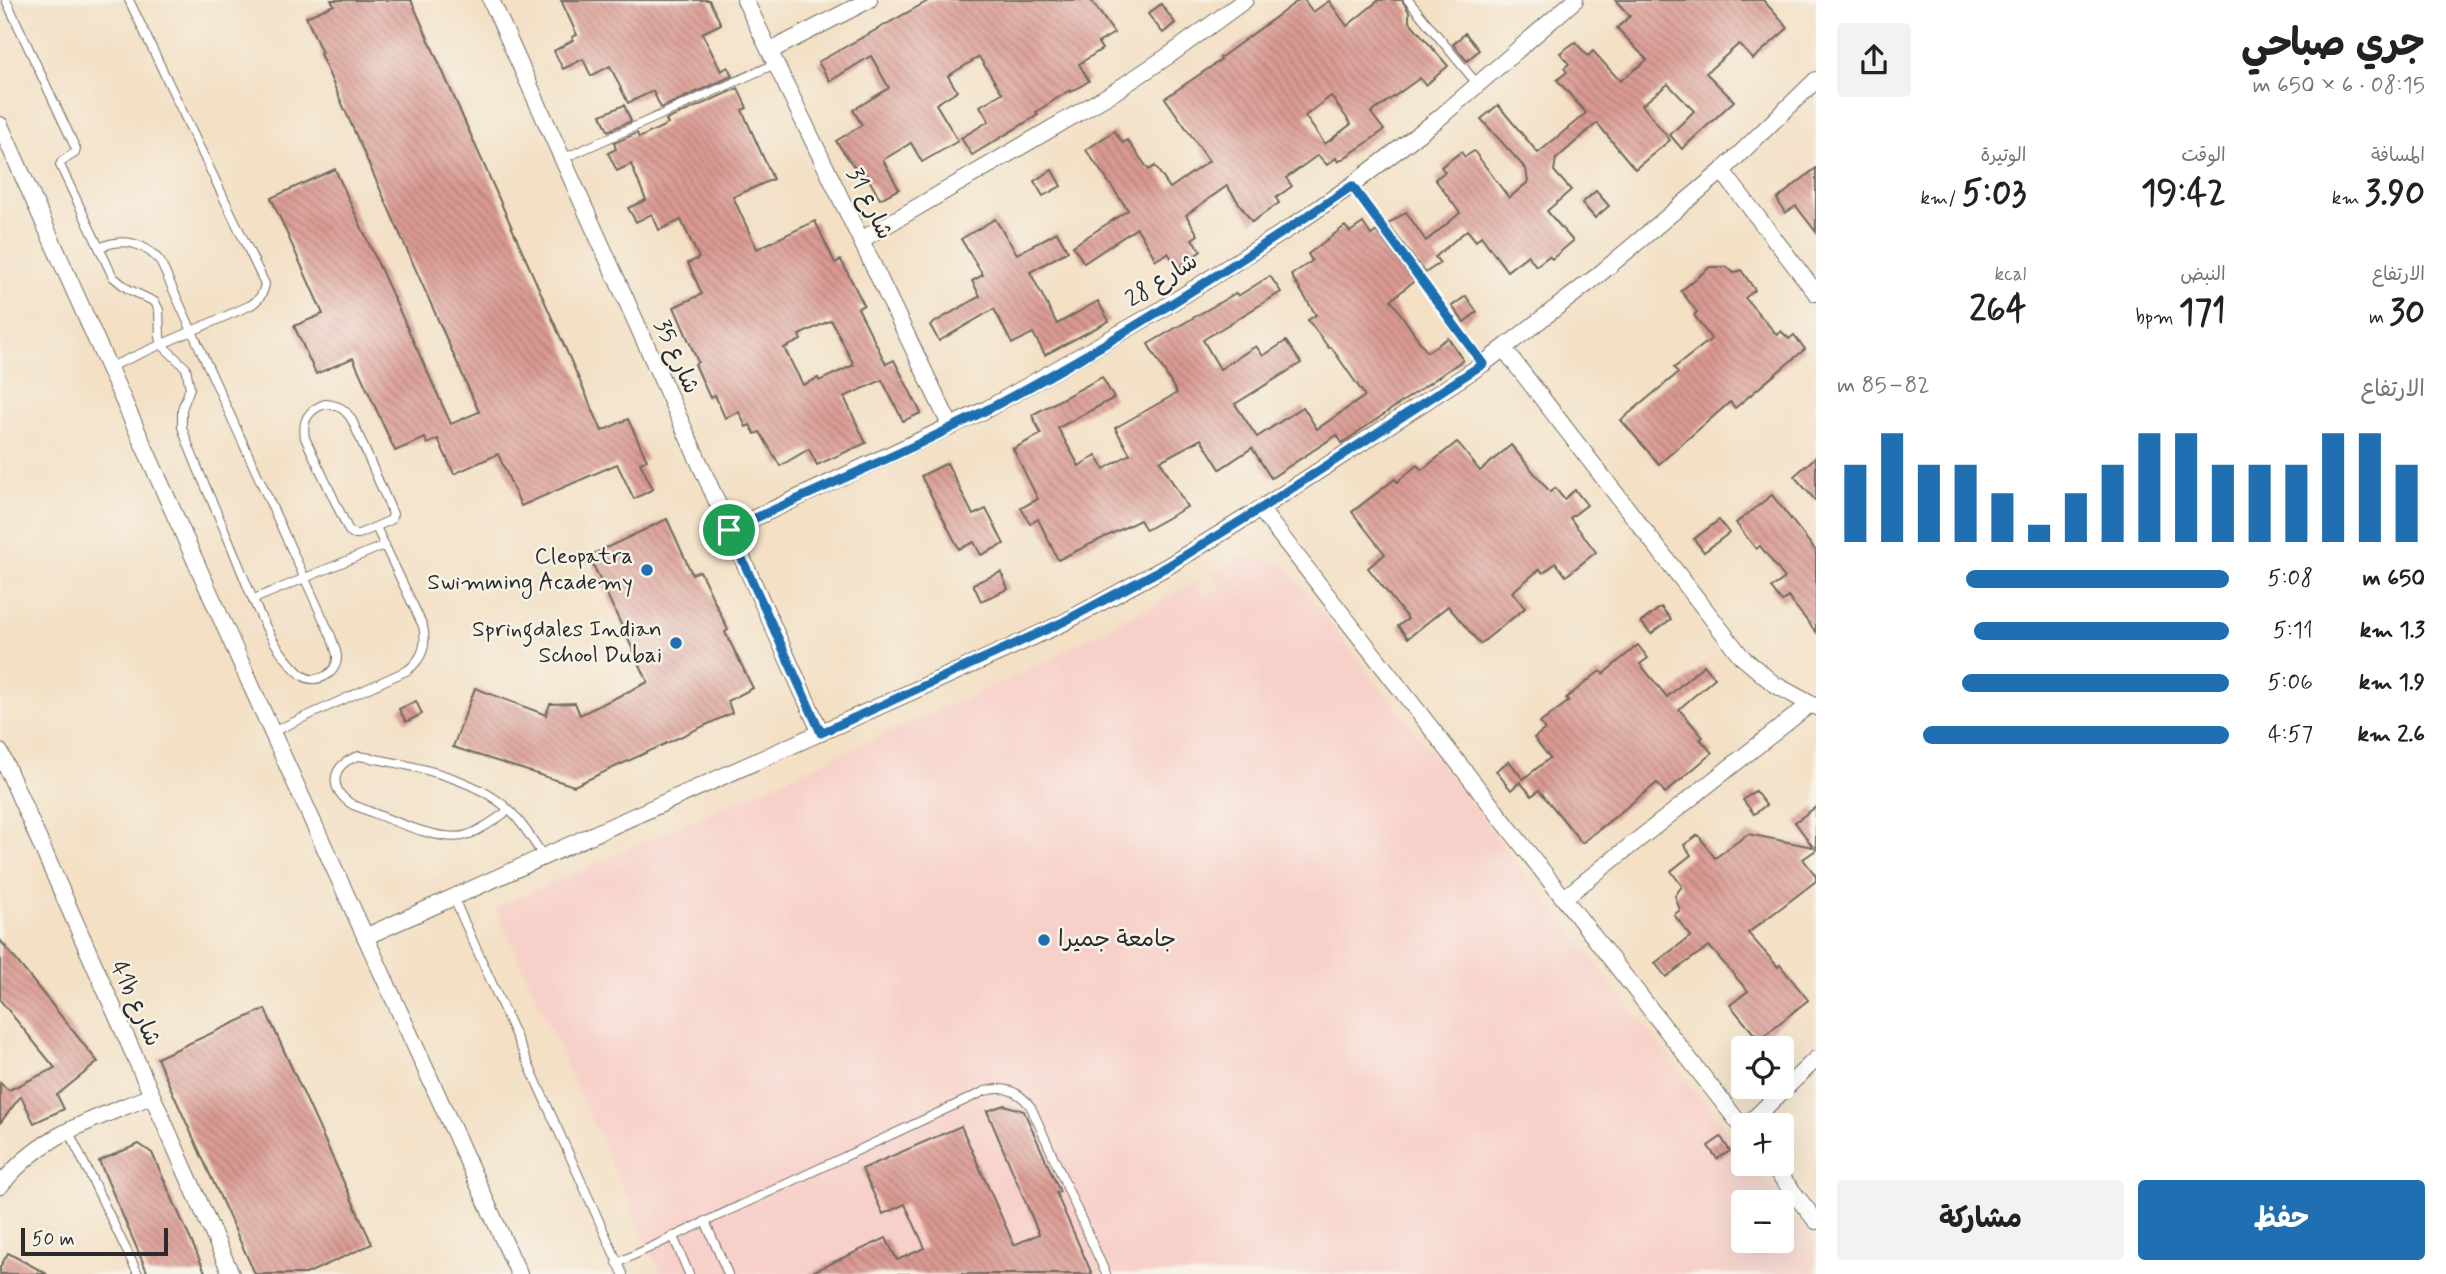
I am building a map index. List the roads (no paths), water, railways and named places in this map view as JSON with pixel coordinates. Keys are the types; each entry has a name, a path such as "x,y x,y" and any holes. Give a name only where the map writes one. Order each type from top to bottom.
{"street":[{"name":"شارع 35","path":"491,0 821,733"},
{"name":"شارع 31","path":"745,0 951,427"},
{"path":"773,57 869,0"},
{"path":"861,240 1102,100 1245,0"},
{"name":"شارع 28","path":"729,530 1022,391 1135,325 1293,226 1352,186 1438,119 1574,0"},
{"path":"367,936 1063,622 1168,566 1504,349 1722,171 1816,80"},
{"path":"0,125 519,1274"},
{"path":"1722,171 1816,293"},
{"path":"1504,349 1741,656 1774,684 1813,706 1564,898"},
{"path":"1260,509 1731,1113"},
{"name":"41b شارع","path":"0,752 231,1274"},
{"path":"1760,1113 1816,1059"},
{"path":"0,1186 29,1154 50,1139 151,1096"},
{"path":"1780,1176 1816,1221"}],"lane":[{"path":"6,0 76,149 75,153 60,165 99,248 113,277 120,284 155,302 159,310 162,345 186,368 190,377 190,388 182,409 182,427 254,599 277,646 287,660 304,677 322,678 336,666 337,656 326,624 165,270 154,254 137,244 117,242 99,248"},
{"path":"110,367 259,300 264,293 265,284 129,0"},
{"path":"1408,0 1478,85"},
{"path":"562,159 773,57"},
{"path":"1352,186 1483,364"},
{"path":"325,404 337,405 346,411 352,420 394,514 391,520 376,527 357,535 349,531 305,438 303,427 314,408 325,404"},
{"path":"272,732 408,670 417,662 423,651 423,626 376,527"},
{"path":"254,599 384,545"},
{"path":"509,810 476,832 465,836 440,837 353,805 343,799 337,789 336,778 340,767 348,759 359,756 464,781 496,798 509,810 544,858"},
{"path":"454,899 622,1274"},
{"path":"617,1263 985,1091 998,1088 1023,1096 1031,1107 1106,1274"},
{"path":"68,1130 138,1274"},
{"path":"705,1221 728,1274"},
{"path":"673,1236 689,1274"}],"place":[{"name":"Cleopatra Swimming Academy","path":"647,570"},
{"name":"Springdales Indian School Dubai","path":"676,643"},
{"name":"جامعة جميرا","path":"1044,940"}]}
